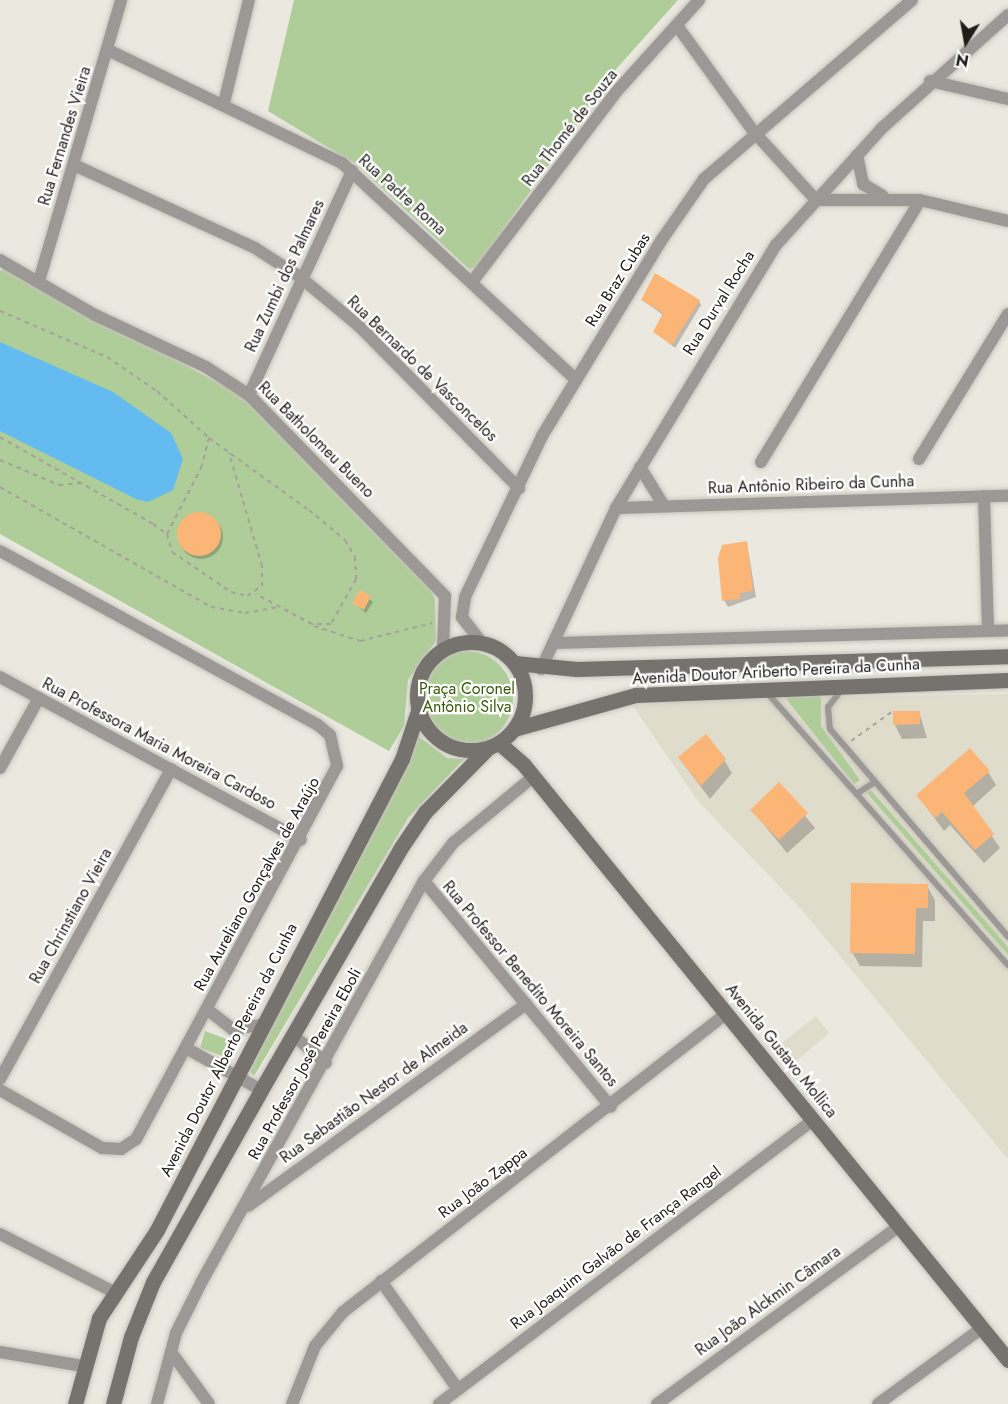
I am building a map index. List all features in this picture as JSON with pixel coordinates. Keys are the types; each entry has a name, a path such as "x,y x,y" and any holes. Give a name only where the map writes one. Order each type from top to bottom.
{"main road":[{"path":"113,1404 131,1337 153,1282 400,849 425,812 493,746 513,730 525,692 515,663 482,643 443,649 419,678 418,711 442,742 460,750 493,746"},
{"name":"Avenida Doutor Ariberto Pereira da Cunha","path":"515,663 541,669 1008,656"},
{"name":"Avenida Doutor Ariberto Pereira da Cunha","path":"513,730 636,695 751,688 1008,680"},
{"name":"Avenida Doutor Alberto Pereira da Cunha","path":"75,1404 83,1366 114,1292 157,1230 402,759 418,711"},
{"name":"Avenida Gustavo Mollica","path":"513,730 529,770"},
{"name":"Avenida Gustavo Mollica","path":"493,746 529,770 1008,1360"}],"street":[{"name":"Rua Fernandes Vieira","path":"39,282 121,0"},
{"path":"224,103 249,0"},
{"name":"Rua Thomé de Souza","path":"472,282 616,92 678,27 699,0"},
{"name":"Rua Braz Cubas","path":"482,643 462,617 474,580 576,380 704,179 754,132 912,0"},
{"name":"Rua Durval Rocha","path":"541,669 616,508 735,304 816,200 857,155 930,81 1008,15"},
{"path":"678,27 754,132 816,200 884,196 920,200 1008,220"},
{"name":"Rua Padre Roma","path":"108,50 224,103 352,171 576,380"},
{"path":"930,81 1008,99"},
{"path":"857,155 863,184 884,196"},
{"name":"Rua Bernardo de Vasconcelos","path":"74,165 255,248 300,277 359,326 519,488"},
{"name":"Rua Zumbi dos Palmares","path":"249,395 300,277 352,171"},
{"path":"761,462 920,200"},
{"name":"Rua Batholomeu Bueno","path":"0,260 206,367 249,395 438,587 449,618"},
{"path":"919,459 1008,314"},
{"path":"640,467 664,506"},
{"path":"984,496 988,630"},
{"name":"Rua Antônio Ribeiro da Cunha","path":"616,508 1008,496"},
{"name":"Rua Aureliano Gonçalves de Araújo","path":"0,1090 102,1148 121,1149 136,1139 302,840 337,766 330,735 1,553"},
{"path":"438,587 454,591 474,580"},
{"path":"443,649 449,618"},
{"name":"Avenida Doutor Ariberto Pereira da Cunha","path":"553,643 1008,630"},
{"name":"Rua Professora Maria Moreira Cardoso","path":"0,677 302,840"},
{"path":"0,768 39,698"},
{"name":"Rua Chrinstiano Vieira","path":"0,1079 171,769"},
{"name":"Rua Professor José Pereira Eboli","path":"157,1404 171,1352 202,1281 326,1063 424,881 453,843 529,770"},
{"name":"Rua Professor Benedito Moreira Santos","path":"424,881 611,1107"},
{"name":"Rua Sebastião Nestor de Almeida","path":"242,1210 526,1004"},
{"path":"208,1010 232,1029 262,1025"},
{"name":"Rua João Zappa","path":"292,1404 315,1346 343,1312 611,1107 727,1013"},
{"path":"293,1035 326,1063"},
{"path":"186,1048 261,1090"},
{"name":"Rua Joaquim Galvão de França Rangel","path":"439,1404 457,1388 813,1120"},
{"name":"Rua João Alckmin Câmara","path":"657,1404 899,1226"},
{"path":"0,1234 114,1292"},
{"path":"381,1281 457,1388"},
{"path":"878,1404 982,1328"},
{"path":"0,1352 83,1366"},
{"path":"171,1352 209,1404"}],"lane":[{"path":"845,685 828,707 830,729 1008,937"},
{"path":"751,688 774,696 1008,965"},
{"path":"858,793 876,782"}],"path":[{"path":"0,311 107,357 158,391 208,438 309,510 345,540 355,557 356,579 337,617 331,624 312,624"},
{"path":"0,438 167,534"},
{"path":"208,438 201,468 167,534 172,552 239,595 256,594 338,638 360,641 449,618"},
{"path":"228,451 262,566 256,594"},
{"path":"0,460 59,485 81,483"},
{"path":"0,487 212,607 245,613 278,607"},
{"path":"844,746 893,711"}],"shaded area":[{"path":"1008,694 1008,1159 802,910 698,801 633,706 688,700"},
{"path":"816,1016 829,1033 787,1069 772,1051"}],"green space":[{"path":"294,0 678,0 617,68 477,267 469,269 357,165 268,111"},
{"path":"6,267 244,397 428,581 435,600 436,641 408,680 404,726 389,751 0,534 0,271"},
{"name":"Praça Coronel Antônio Silva","path":"466,651 484,655 499,665 509,680 513,698 509,716 499,731 484,741 466,745 448,741 433,731 423,716 419,698 423,680 433,665 448,655"},
{"path":"821,694 821,726 860,780 854,784 783,695"},
{"path":"417,735 447,758 464,759 408,818 254,1076 248,1069"},
{"path":"871,790 1008,947 1008,955 866,792"},
{"path":"205,1031 232,1041 231,1059 200,1048"}],"water":[{"path":"0,342 113,392 171,433 183,459 173,490 148,502 136,499 0,431"}],"building":[{"path":"655,273 700,300 672,345 653,332 663,313 641,300"},
{"path":"199,512 214,519 221,534 214,549 199,556 184,549 177,534 184,519"},
{"path":"747,541 753,591 740,593 740,599 722,601 718,558 722,545"},
{"path":"360,590 371,596 364,610 352,603"},
{"path":"893,711 920,711 920,724 893,725"},
{"path":"706,734 726,759 701,786 678,757"},
{"path":"970,748 990,771 964,793 994,834 975,850 942,812 935,818 916,795"},
{"path":"779,782 808,813 779,840 750,810"},
{"path":"851,883 928,884 928,908 916,908 915,954 850,953"}]}
